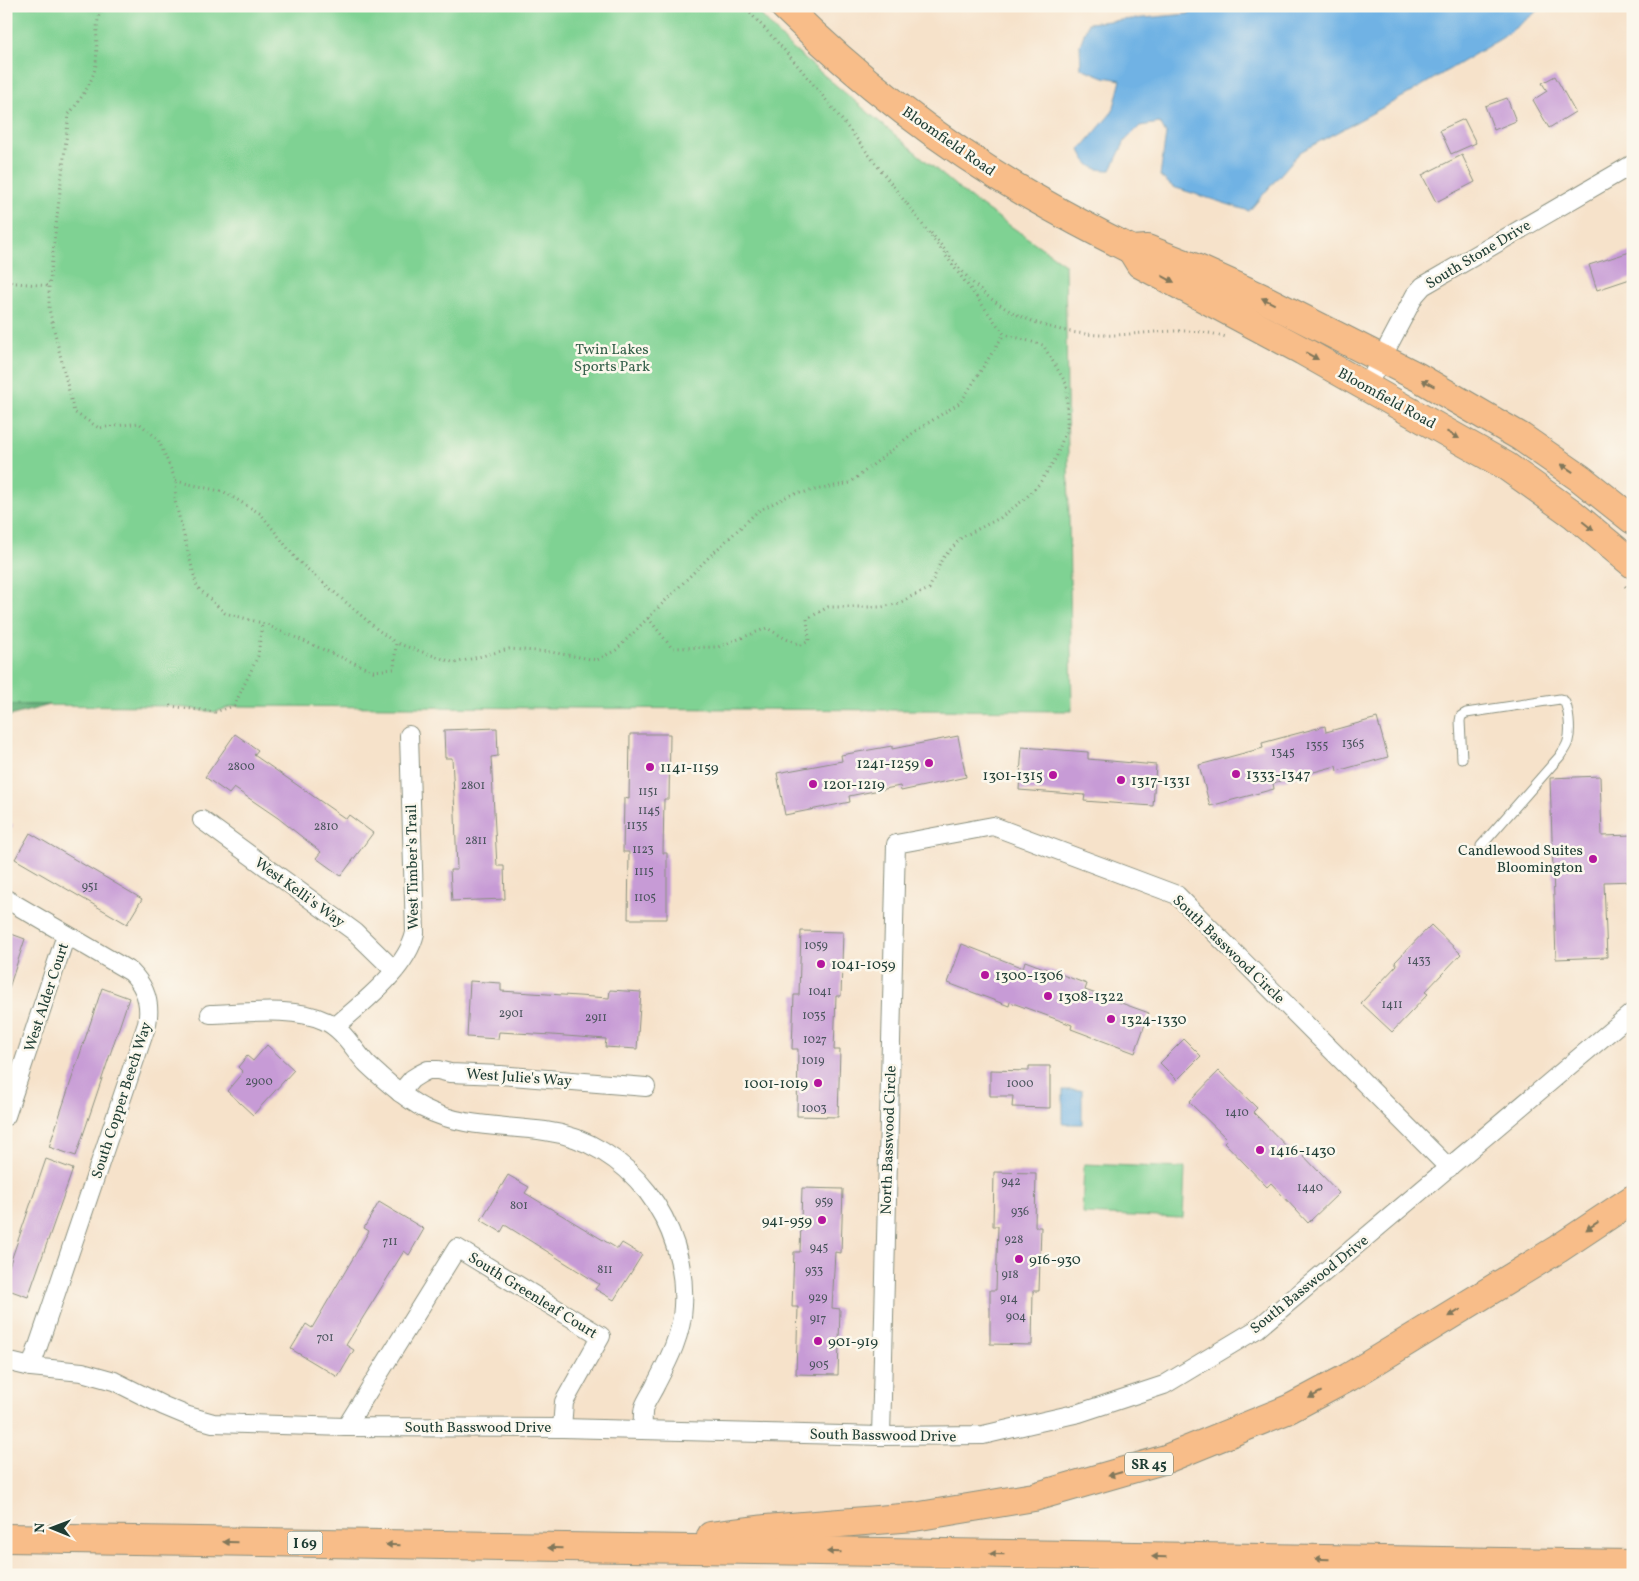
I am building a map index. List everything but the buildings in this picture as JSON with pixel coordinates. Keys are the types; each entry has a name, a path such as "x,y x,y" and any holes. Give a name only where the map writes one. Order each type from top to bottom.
{"main road":[{"name":"Bloomfield Road","path":"784,6 834,53 930,130 1030,196 1132,250 1147,249 1198,269 1269,301 1381,358 1521,437 1580,478 1633,520"},
{"name":"Bloomfield Road","path":"1132,250 1140,264 1367,386 1506,466 1573,514 1628,574"},
{"name":"SR 45","path":"604,1548 766,1529 914,1517 1034,1496 1166,1459 1289,1409 1349,1377 1558,1249 1633,1199"},
{"name":"I 69","path":"6,1538 1633,1564"}],"street":[{"name":"South Stone Drive","path":"1367,386 1415,295 1424,286 1633,164"},
{"name":"West Timber's Trail","path":"335,1027 383,984 413,944 415,932 409,735"},
{"name":"West Kelli's Way","path":"202,820 355,932 394,970"},
{"name":"South Basswood Circle","path":"896,844 993,826 1177,895 1449,1168"},
{"name":"North Basswood Circle","path":"881,1436 896,844"},
{"name":"South Copper Beech Way","path":"6,900 131,972 144,988 150,1011 141,1043 31,1367"},
{"name":"West Alder Court","path":"6,1116 66,935"},
{"name":"South Basswood Drive","path":"6,1361 31,1367 82,1372 106,1379 188,1416 212,1423 346,1427 562,1428 881,1436 983,1435 1079,1413 1164,1385 1257,1329 1633,1012"},
{"path":"210,1014 299,1013 321,1019 335,1027 367,1064 400,1093 422,1107 455,1120 475,1125 546,1131 580,1141 610,1157 625,1168 651,1196 662,1212 678,1251 682,1274 684,1308 680,1327 674,1349 644,1408 643,1430"},
{"name":"West Julie's Way","path":"400,1093 412,1079 428,1070 646,1087"},
{"name":"South Greenleaf Court","path":"346,1427 457,1248 601,1336 564,1402 562,1428"}],"lane":[{"path":"1462,759 1461,716 1560,699 1564,701 1568,714 1568,741 1560,756 1480,846"}],"path":[{"path":"102,6 99,13 96,66 82,99 69,114 49,286 49,309 74,412 99,428 139,423 158,439 176,481 175,501 197,587 226,613 262,623 373,671 394,669 396,643"},
{"path":"648,618 672,648 718,647 767,628 801,645 809,641 807,619 828,606 882,608 900,603 929,590 942,558 962,536 1000,518 1026,498 1039,484 1056,458 1067,427 1067,385 1043,345 1004,334 871,155 764,27 743,6"},
{"path":"905,201 970,281 994,302 1020,316 1047,326 1079,334 1115,335 1191,331 1210,332 1229,338"},
{"path":"6,282 49,286"},
{"path":"176,481 224,492 261,514 297,560 378,630 396,643 456,663 509,649 550,652 597,660 616,650 758,511 790,495 850,482 917,430 961,402 1004,334"},
{"path":"1628,574 1633,594"},
{"path":"170,706 215,712 234,706 258,656 262,623"}],"green space":[{"name":"Twin Lakes Sports Park","path":"6,6 753,6 788,45 969,197 1065,264 1072,711 234,706 215,712 170,706 6,705"},
{"path":"6,705 50,705 6,717"},
{"path":"1084,1164 1185,1168 1183,1218 1082,1214"}],"water":[{"path":"1198,6 1544,6 1502,38 1408,94 1300,152 1249,211 1173,187 1160,176 1166,134 1160,123 1140,126 1125,141 1111,170 1095,168 1089,164 1080,150 1113,111 1121,80 1104,77 1081,68 1080,45 1088,23 1188,14"},
{"path":"1063,1090 1082,1090 1082,1124 1063,1124"}],"place":[{"name":"1241-1259","path":"929,763"},
{"name":"1141-1159","path":"650,767"},
{"name":"1333-1347","path":"1236,774"},
{"name":"1301-1315","path":"1053,775"},
{"name":"1317-1331","path":"1121,780"},
{"name":"1201-1219","path":"813,784"},
{"name":"Candlewood Suites Bloomington","path":"1593,859"},
{"name":"1041-1059","path":"821,964"},
{"name":"1300-1306","path":"985,975"},
{"name":"1308-1322","path":"1048,996"},
{"name":"1324-1330","path":"1111,1019"},
{"name":"1001-1019","path":"818,1083"},
{"name":"1416-1430","path":"1260,1150"},
{"name":"941-959","path":"822,1220"},
{"name":"916-930","path":"1019,1259"},
{"name":"901-919","path":"818,1341"}]}
